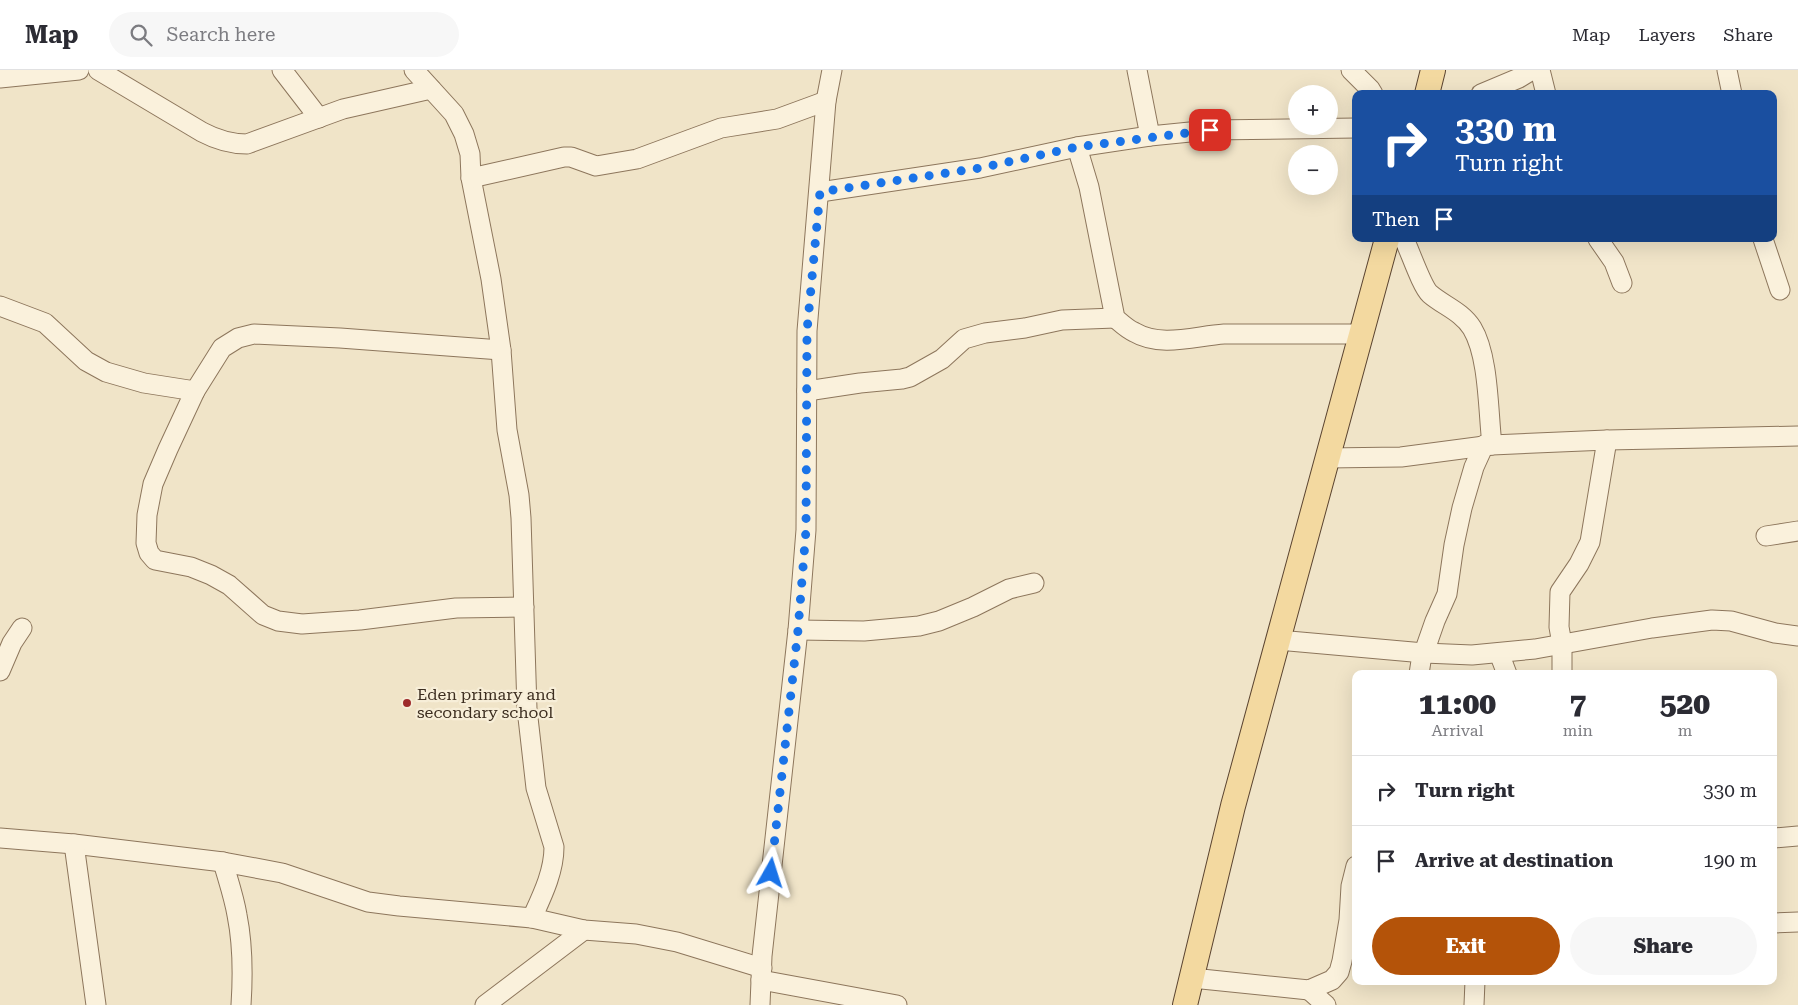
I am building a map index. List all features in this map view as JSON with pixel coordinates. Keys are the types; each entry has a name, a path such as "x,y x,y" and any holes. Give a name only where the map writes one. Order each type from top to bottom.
{"main road":[{"path":"1428,90 1433,70"},
{"path":"1185,1005 1233,806 1386,242"}],"street":[{"path":"0,78 79,70"},
{"path":"98,70 202,132 218,140 233,144 247,144 343,109 431,89"},
{"path":"282,70 319,118"},
{"path":"414,70 454,114 464,134 470,154 472,178 492,279 501,350 507,430 520,510 527,709 532,758 536,788 552,842 554,856 548,878 532,918"},
{"path":"760,1005 761,974 798,630 806,530 807,331 820,192 826,101 832,70"},
{"path":"1137,70 1150,136"},
{"path":"1351,70 1371,90"},
{"path":"1490,90 1519,78 1532,70"},
{"path":"1540,70 1545,90"},
{"path":"1727,70 1731,90"},
{"path":"472,178 564,157 571,157 596,166 637,159 721,128 777,119 826,101"},
{"path":"820,192 980,168 1077,147 1150,136 1210,130 1352,128"},
{"path":"1077,147 1089,187 1115,318"},
{"path":"1405,242 1423,286 1430,294 1463,316 1477,339 1486,384 1488,445 1474,467 1454,544 1447,594 1435,621 1420,670"},
{"path":"1600,242 1614,262 1622,283"},
{"path":"1765,242 1780,290"},
{"path":"0,306 45,323 86,362 106,372 144,383 195,391"},
{"path":"807,391 902,379 942,359 964,339 985,333 1025,328 1062,320 1115,318 1135,333 1163,340 1190,340 1209,335 1224,334 1361,334"},
{"path":"501,350 340,338 254,334 238,338 222,348 195,391 153,484 147,515 146,544 149,553 155,560 191,567 211,575 229,585 263,615 278,621 294,623 360,620 456,608 524,607"},
{"path":"1327,458 1401,457 1488,445 1607,440 1798,436"},
{"path":"1562,670 1562,644 1559,628 1560,592 1580,564 1590,542 1607,440"},
{"path":"1766,536 1798,531"},
{"path":"798,630 864,631 924,625 973,607 1009,589 1034,583"},
{"path":"1278,640 1424,653 1472,655 1562,644 1652,628 1712,620 1731,621 1776,633 1798,636"},
{"path":"0,671 12,643 22,628"},
{"path":"1499,653 1505,670"},
{"path":"1777,838 1798,836"},
{"path":"0,838 74,844 223,862 282,873 368,902 532,918 584,930 636,934 678,942 761,974 897,1005"},
{"path":"74,844 96,1005"},
{"path":"223,862 237,914 241,942 242,1005"},
{"path":"1192,978 1309,990 1332,980 1339,972 1349,920 1352,882"},
{"path":"1777,923 1798,922"},
{"path":"485,1005 584,930"},
{"path":"1474,1005 1475,985"},
{"path":"1309,990 1326,1005"}],"place":[{"name":"Eden primary and secondary school","path":"407,703"}],"route":[{"path":"771,873 798,630 806,530 807,331 820,192 980,168 1077,147 1150,136 1210,130"}]}
